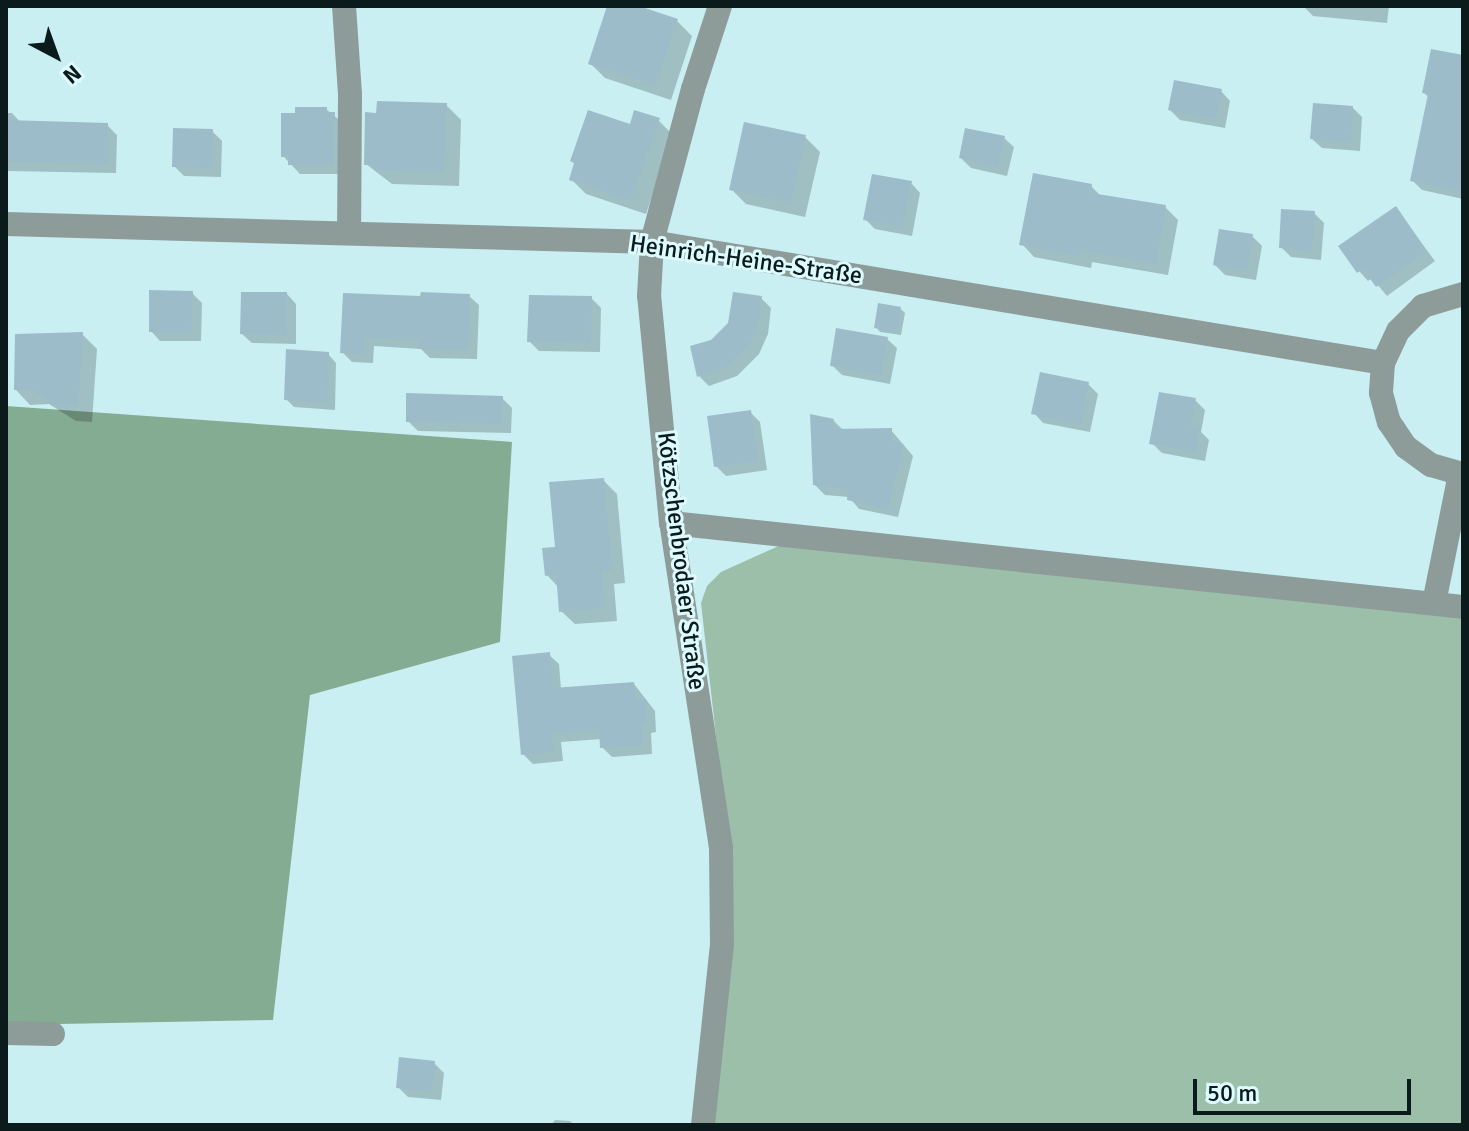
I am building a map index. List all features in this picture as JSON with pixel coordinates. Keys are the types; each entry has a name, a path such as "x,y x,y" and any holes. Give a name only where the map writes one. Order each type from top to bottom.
{"street":[{"path":"344,6 350,95 349,233"},
{"name":"Kötzschenbrodaer Straße","path":"703,1125 722,944 721,848 671,523 649,296 652,242 693,89 720,6"},
{"name":"Heinrich-Heine-Straße","path":"6,224 652,242 1383,363"},
{"path":"1434,603 1461,474 1431,465 1406,447 1389,422 1381,393 1383,363 1398,331 1423,306 1463,294"},
{"path":"671,523 1463,607"},
{"path":"6,1033 53,1034"}],"green space":[{"path":"6,406 512,442 500,642 310,695 273,1020 6,1025"},
{"path":"783,544 1463,612 1463,1125 713,1125 718,754 701,603 707,586 721,572"}],"building":[{"path":"607,6 639,6 678,19 656,86 588,64"},
{"path":"1431,49 1463,55 1460,191 1410,181 1428,94 1422,93"},
{"path":"1174,80 1222,89 1216,119 1168,110"},
{"path":"377,101 447,103 444,172 374,170 375,165 364,165 365,112 376,113"},
{"path":"1313,103 1353,106 1351,142 1310,139"},
{"path":"295,107 327,107 327,112 335,112 334,165 288,165 288,157 281,157 281,113 295,113"},
{"path":"588,110 630,124 634,110 660,118 631,201 569,180 574,163 570,161"},
{"path":"6,120 108,123 107,164 6,161"},
{"path":"744,122 806,135 791,203 729,190"},
{"path":"173,128 213,129 212,168 172,167"},
{"path":"965,128 1005,136 998,167 959,158"},
{"path":"1033,173 1092,184 1091,193 1166,205 1156,264 1080,251 1079,256 1019,245"},
{"path":"872,174 912,181 902,227 863,220"},
{"path":"1396,206 1427,251 1376,287 1363,269 1357,273 1338,246"},
{"path":"1281,209 1315,211 1312,251 1279,248"},
{"path":"1219,229 1253,234 1247,271 1213,265"},
{"path":"149,290 193,291 191,332 149,332"},
{"path":"241,292 287,292 287,335 240,334"},
{"path":"421,292 470,294 468,350 418,349 419,340 365,337 364,354 340,353 343,293 420,296"},
{"path":"733,292 762,296 759,324 750,344 727,366 697,377 690,346 711,340 728,323"},
{"path":"529,295 592,296 591,343 527,342"},
{"path":"878,303 901,307 897,332 874,328"},
{"path":"836,328 888,337 881,375 830,366"},
{"path":"83,332 78,407 59,407 32,390 14,390 15,334"},
{"path":"286,349 329,352 327,402 284,400"},
{"path":"1040,372 1089,382 1081,424 1031,414"},
{"path":"1159,392 1196,398 1191,427 1200,428 1196,452 1149,444"},
{"path":"406,393 503,396 502,424 406,422"},
{"path":"751,410 758,461 714,467 707,416"},
{"path":"810,414 834,419 833,429 892,428 892,440 904,445 888,509 847,500 848,489 813,485"},
{"path":"604,478 612,570 602,571 604,608 559,612 556,574 545,576 542,548 555,547 549,482"},
{"path":"550,652 553,688 634,682 636,700 646,699 647,723 642,724 643,745 600,748 599,730 552,733 554,752 521,755 512,656"},
{"path":"399,1057 435,1061 432,1091 396,1088"}]}
